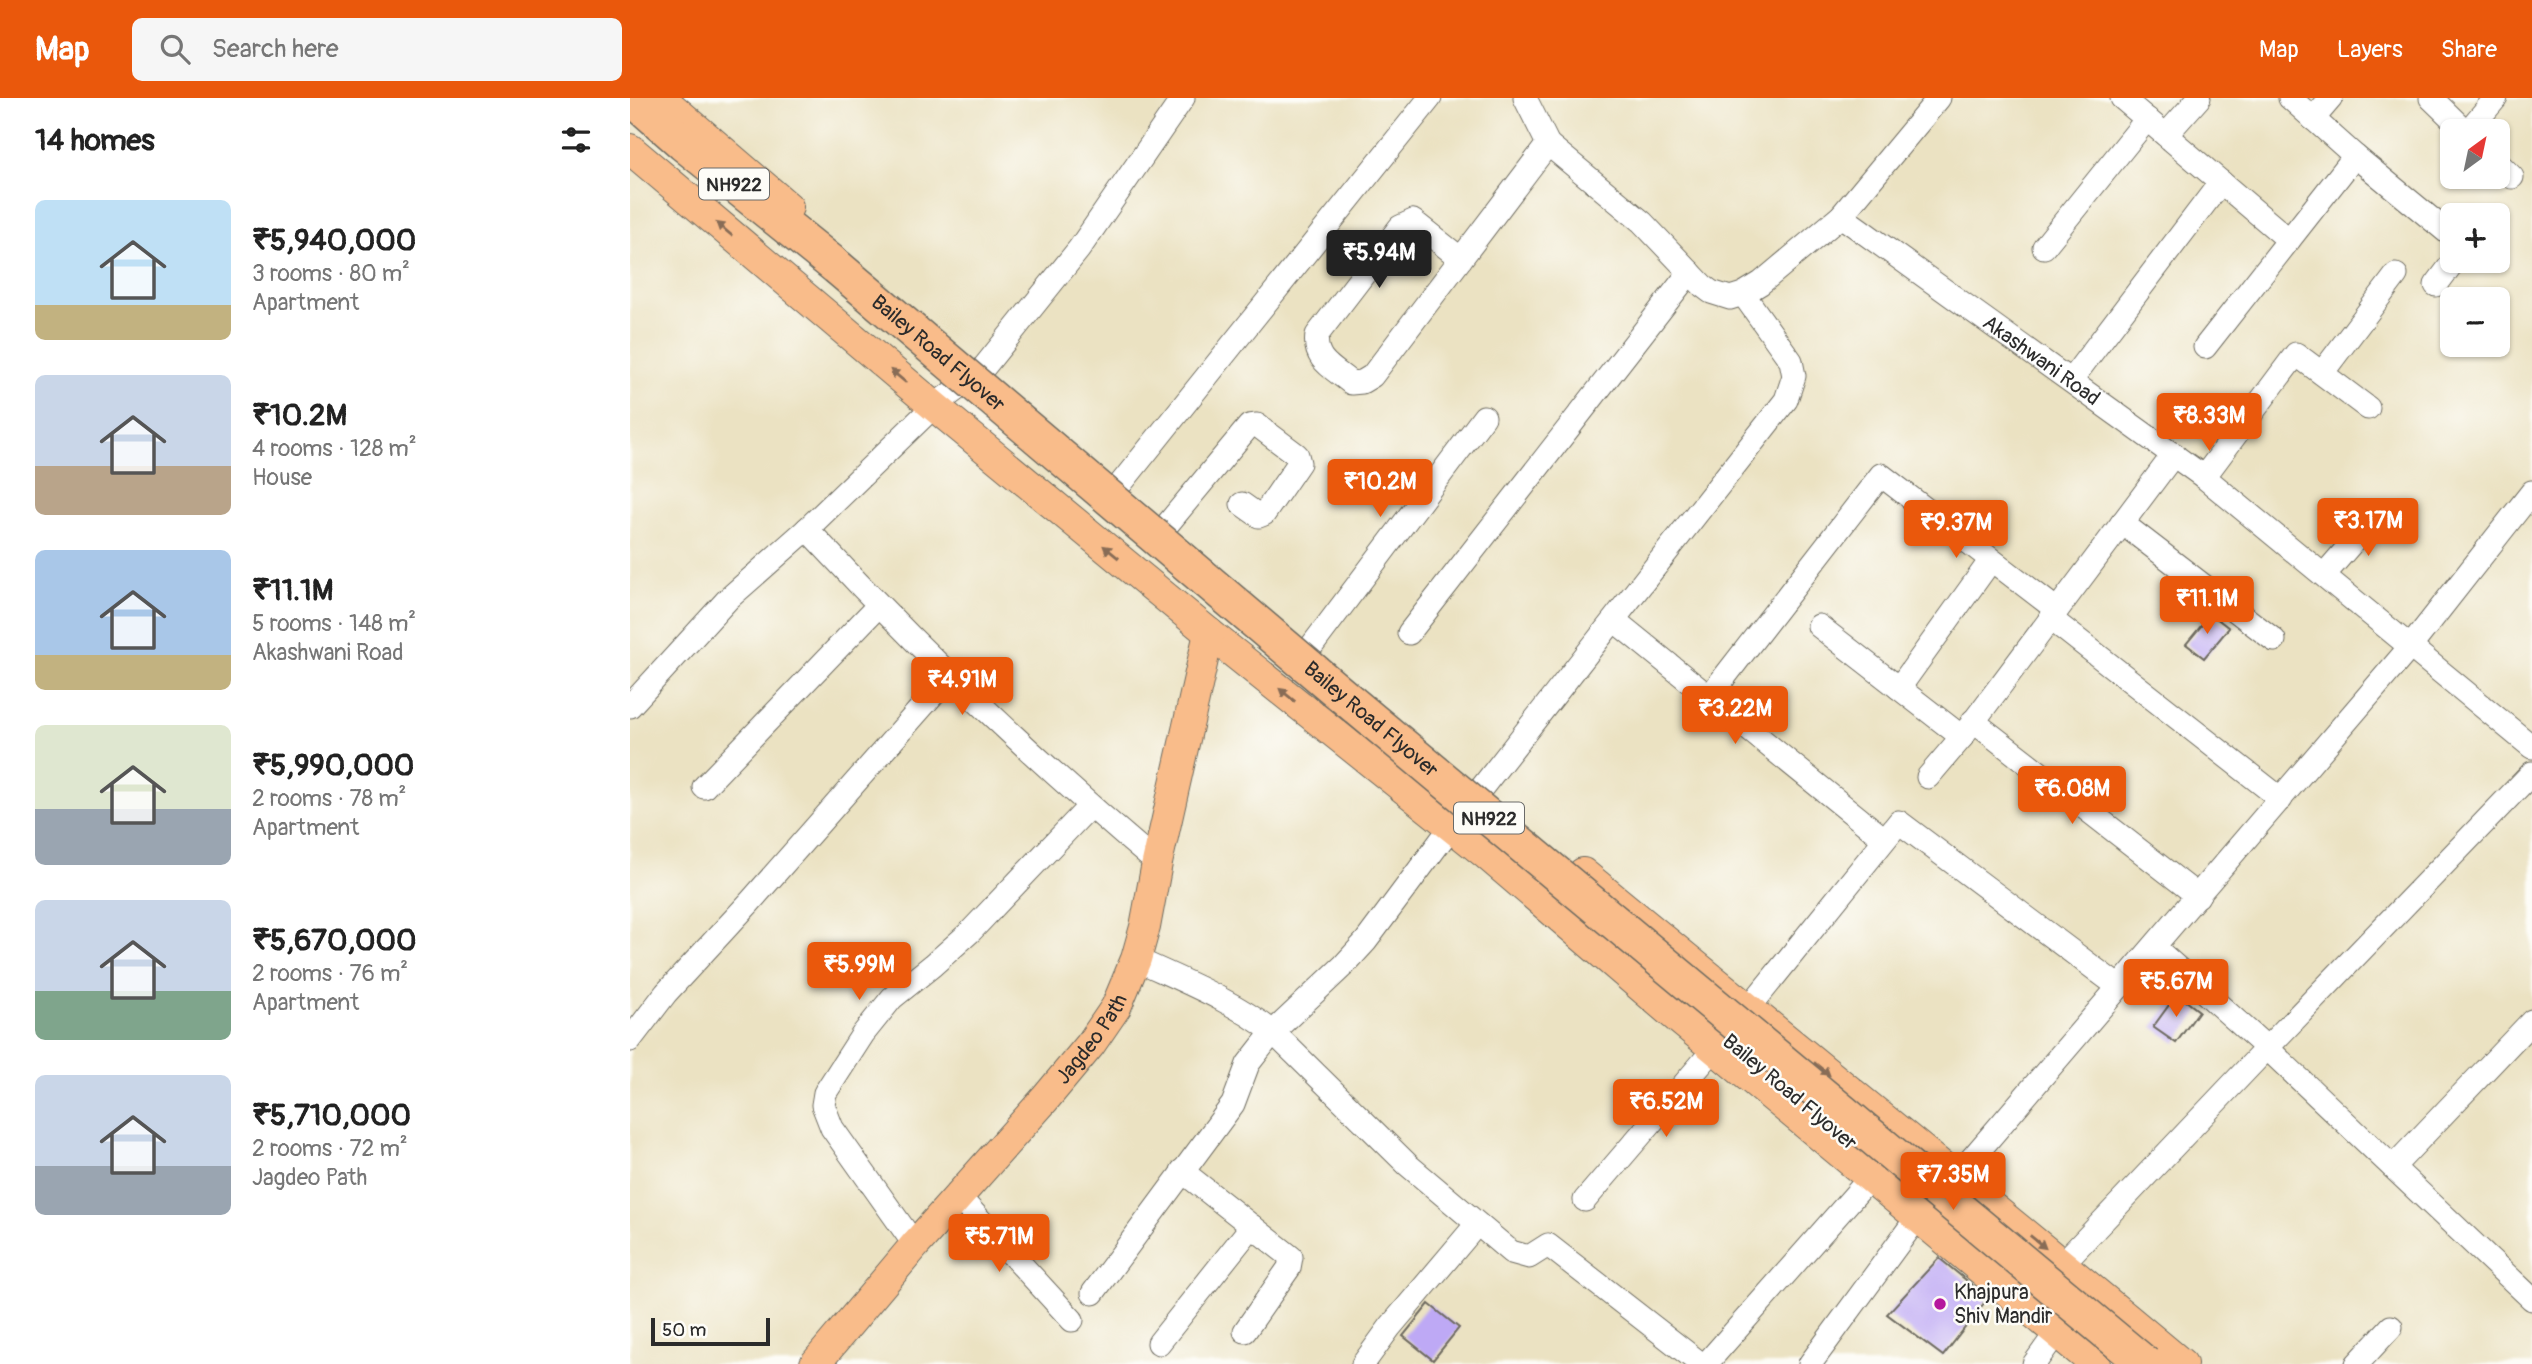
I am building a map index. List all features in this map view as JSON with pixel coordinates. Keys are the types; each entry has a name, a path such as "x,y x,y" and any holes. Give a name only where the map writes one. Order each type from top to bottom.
{"highway":[{"name":"Bailey Road Flyover","path":"632,98 832,274 2113,1364"},
{"name":"Bailey Road Flyover","path":"630,116 832,274 2145,1364"}],"main road":[{"path":"661,98 1311,648 1748,1009 2063,1263 2182,1364"},
{"path":"630,149 934,407 1451,827 2095,1364"},
{"path":"1150,584 1176,535"},
{"path":"1238,656 1272,615"},
{"name":"Jagdeo Path","path":"816,1364 915,1245 1090,1045 1116,1007 1136,959 1209,633"}],"street":[{"path":"632,701 728,599 807,529 934,407 981,371 1079,249 1183,98"},
{"path":"1119,486 1430,98"},
{"path":"1525,98 1548,144 1642,222 1703,286 1720,296 1730,298 1761,283 1841,216 1939,98"},
{"path":"2122,98 2289,240"},
{"path":"2166,135 2199,98"},
{"path":"2290,98 2440,226"},
{"path":"2313,119 2331,98"},
{"path":"2431,98 2454,119"},
{"path":"2478,119 2496,98"},
{"path":"2044,247 2147,119"},
{"path":"1461,259 1413,221 1400,228 1317,335 1315,348 1321,358 1351,383 1362,382 1372,376 1461,259 1548,144"},
{"path":"2205,348 2355,156"},
{"path":"2071,380 2221,182"},
{"name":"Akashwani Road","path":"1841,216 2204,477 2532,747"},
{"path":"1409,633 1690,272"},
{"path":"2436,285 2445,273"},
{"path":"2322,373 2396,275"},
{"path":"1093,1293 1233,1104 1239,1093 1245,1067 1273,1032 1345,965 1366,941 1451,827 1786,400 1794,376 1791,361 1743,294"},
{"path":"2204,477 2297,354 2368,408"},
{"path":"1311,648 1484,417"},
{"path":"1176,535 1249,426 1257,425 1297,455 1299,463 1264,514 1259,516 1242,504"},
{"path":"1928,777 2174,454"},
{"path":"1709,697 1881,475 1991,560 2281,799"},
{"path":"1810,1364 1917,1217 1957,1176 2411,646 2532,492"},
{"path":"2324,575 2378,513"},
{"path":"2122,523 2274,640"},
{"path":"807,529 878,606 950,675 1090,806 1157,863"},
{"path":"1899,688 1991,560"},
{"path":"704,787 878,606"},
{"path":"1614,620 1884,839"},
{"path":"1819,626 1899,688 1967,729 2197,897"},
{"path":"630,1040 666,993 950,675"},
{"path":"2063,1263 2532,773"},
{"path":"915,1245 832,1128 823,1105 825,1093 863,1034 892,998 970,932 1090,806"},
{"path":"1748,1009 1896,824 1903,823 2119,987"},
{"path":"2154,947 2267,1048 2532,1299"},
{"path":"1136,959 1258,1019 1408,1165 1477,1224 1519,1256 1529,1257 1548,1245 1704,1364 1870,1178"},
{"path":"2393,1167 2532,1021"},
{"path":"1585,1200 1715,1048"},
{"path":"1182,1171 1288,1254 1292,1260 1245,1331"},
{"path":"959,1197 1072,1320"},
{"path":"1363,1364 1390,1327 1477,1224"},
{"path":"1159,1343 1252,1226"},
{"path":"2357,1364 2391,1327"},
{"path":"2034,1364 2057,1332"}],"building":[{"path":"2211,614 2229,628 2204,658 2186,644"},
{"path":"2177,994 2199,1011 2176,1043 2153,1027"},
{"name":"Khajpura Shiv Mandir","path":"1939,1258 1988,1298 1943,1356 1887,1314"},
{"path":"1429,1304 1459,1328 1433,1360 1403,1336"}],"place":[{"name":"Khajpura Shiv Mandir","path":"1940,1304"}]}
